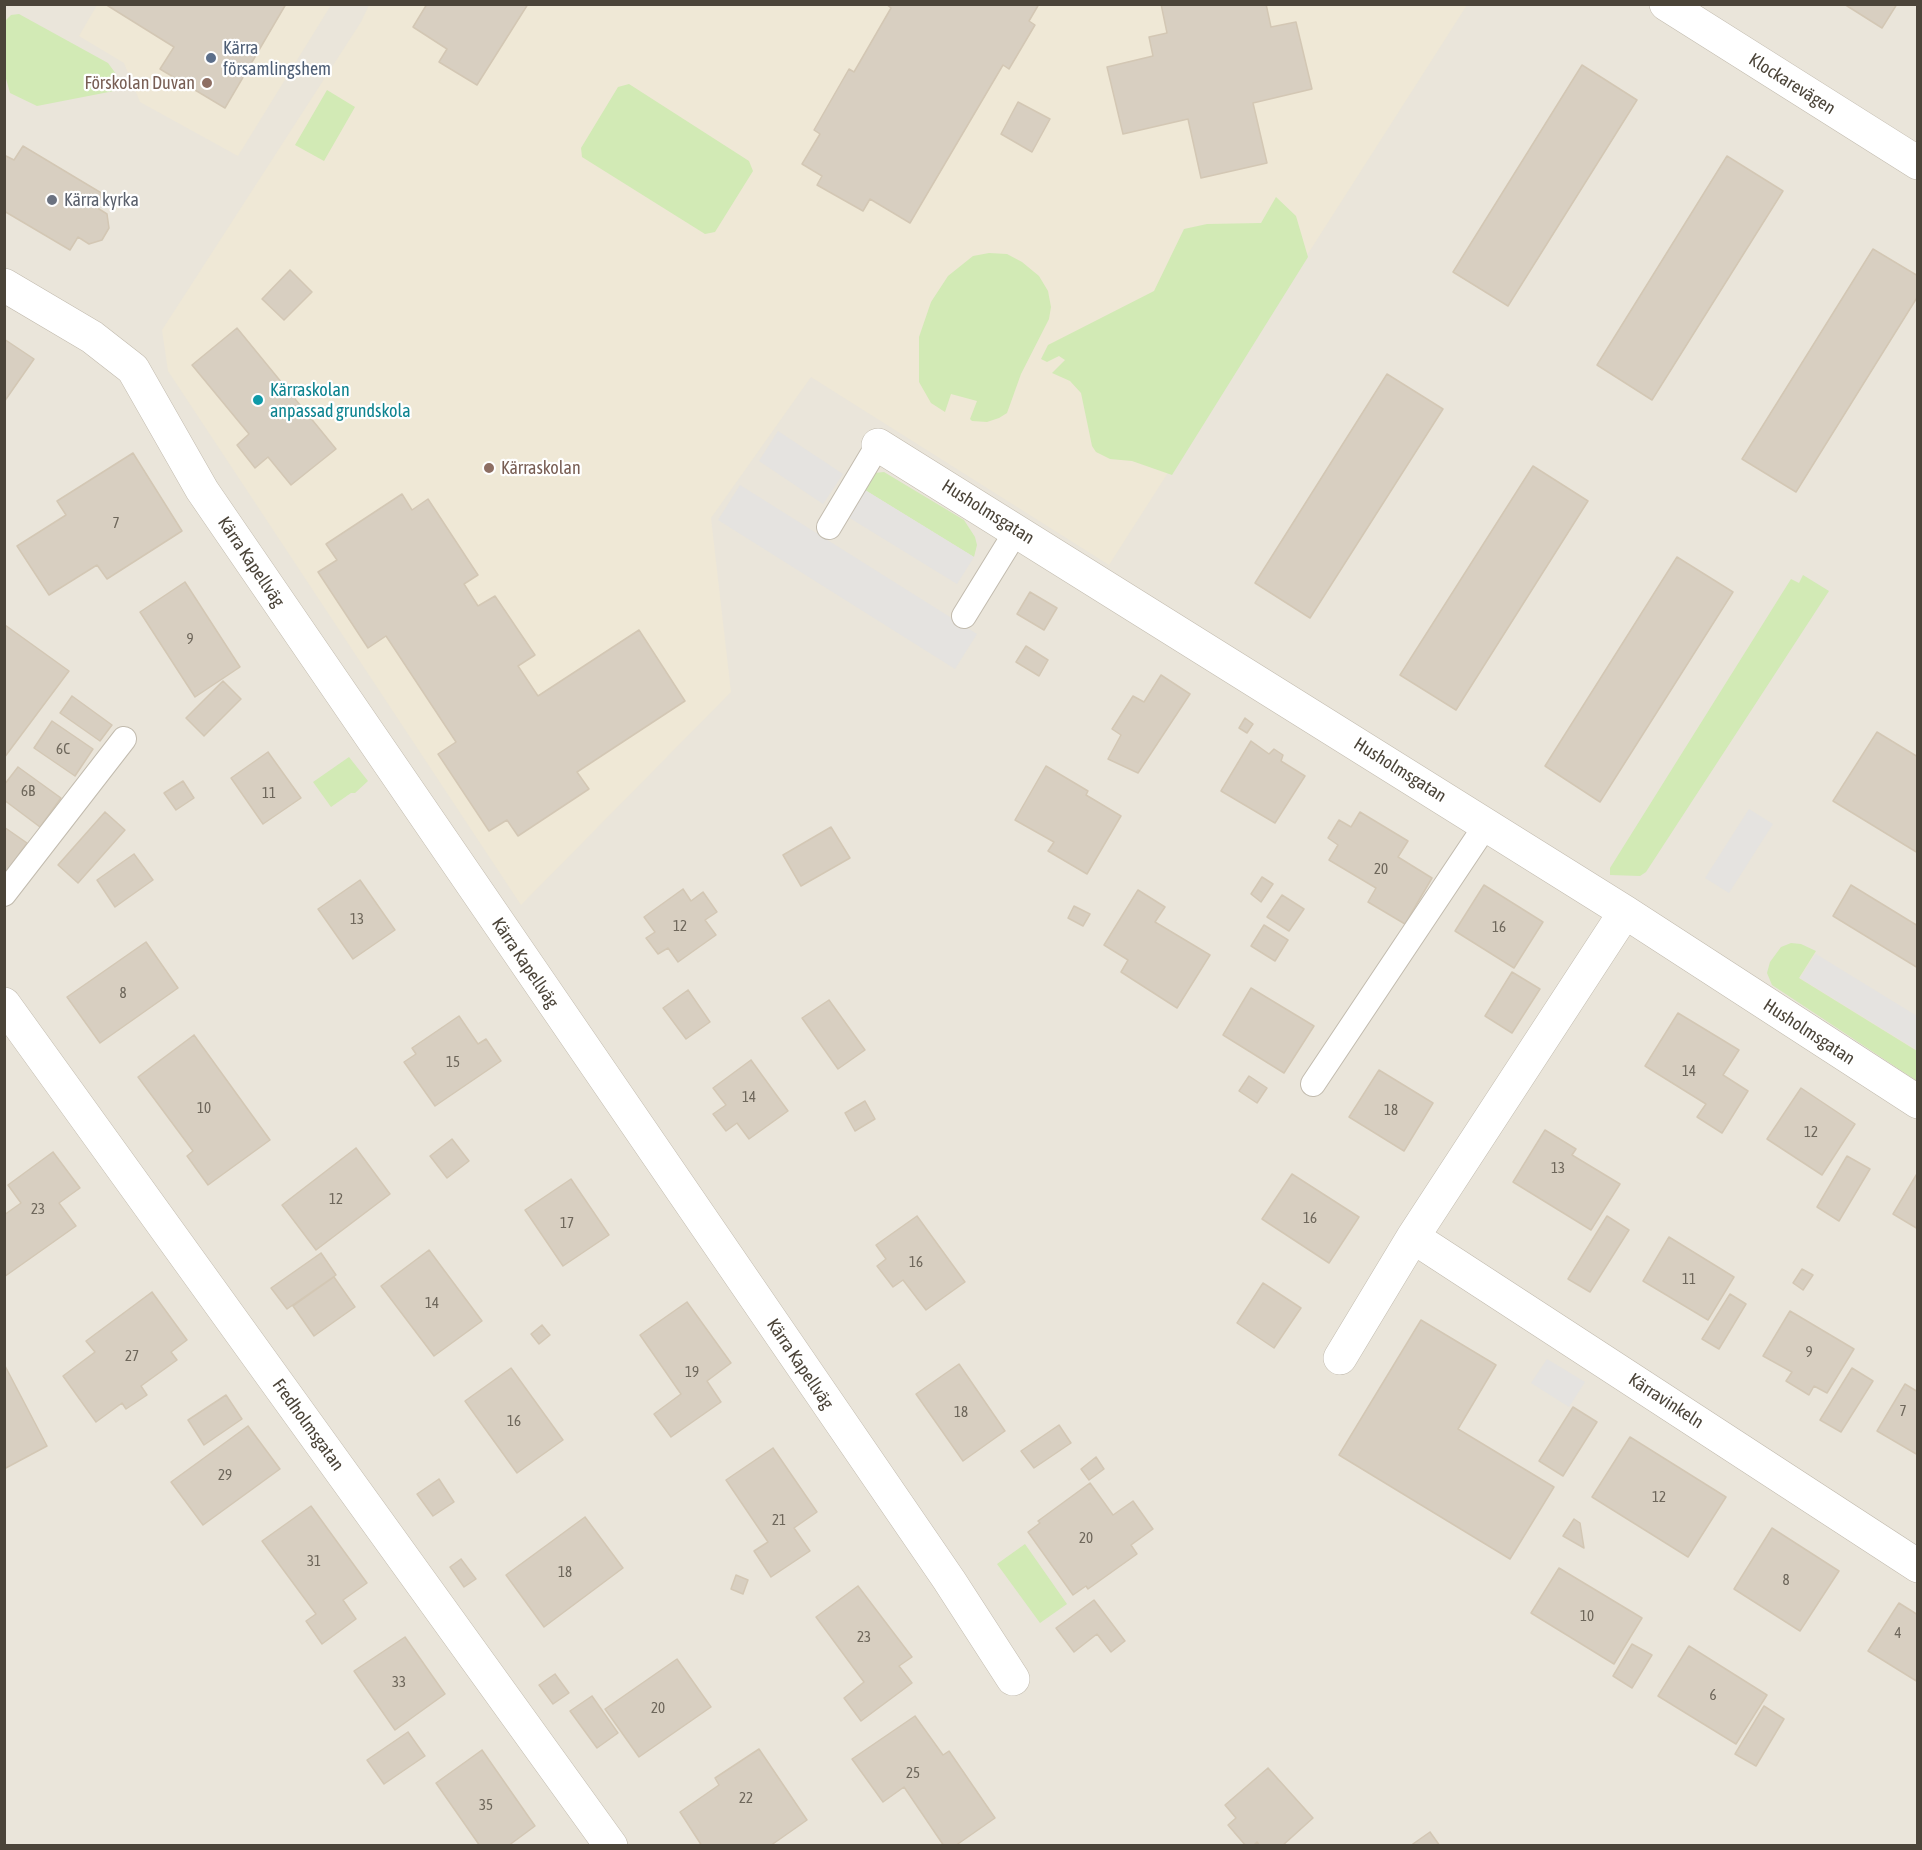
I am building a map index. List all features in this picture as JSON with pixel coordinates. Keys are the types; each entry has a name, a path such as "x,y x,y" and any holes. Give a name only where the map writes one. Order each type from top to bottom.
{"street":[{"name":"Klockarevägen","path":"1666,4 1917,163"},
{"name":"Kärra Kapellväg","path":"4,285 92,337 133,369 202,490 949,1580 1013,1679"},
{"name":"Husholmsgatan","path":"878,445 1625,912 1917,1102"},
{"path":"1340,1358 1413,1237 1625,912"},
{"name":"Fredholmsgatan","path":"4,1004 611,1845"},
{"name":"Kärravinkeln","path":"1413,1237 1917,1566"}],"lane":[{"path":"828,527 878,445"},
{"path":"964,616 1017,530"},
{"path":"4,894 124,739"},
{"path":"1313,1084 1486,825"}],"shaded area":[{"path":"5,5 1917,5 1917,1845 5,1845"},
{"name":"Förskolan Duvan","path":"97,5 331,5 238,156 140,102 124,63 79,36"},
{"name":"Kärraskolan","path":"369,5 1467,5 1109,565 811,377 711,518 731,692 521,905 168,371 162,330 361,22"},
{"path":"778,431 843,474 823,504 759,461"},
{"path":"740,485 977,634 955,669 718,520"},
{"path":"865,490 974,557 957,584 848,517"},
{"path":"1749,809 1773,824 1729,893 1705,878"},
{"path":"1816,954 1917,1016 1917,1050 1800,978"},
{"path":"1547,1359 1585,1382 1569,1407 1531,1383"}],"green space":[{"path":"19,14 108,63 116,74 117,84 114,91 37,106 10,93 5,75 5,21 11,15"},
{"path":"629,84 749,161 753,171 715,232 705,234 582,157 581,148 618,87"},
{"path":"327,90 355,107 324,161 295,145"},
{"path":"1276,197 1296,216 1308,257 1172,475 1132,461 1110,459 1096,452 1092,446 1081,393 1070,381 1052,373 1065,360 1059,356 1047,362 1041,359 1048,345 1154,291 1184,229 1207,224 1261,223"},
{"path":"989,253 1007,254 1022,262 1039,276 1048,291 1051,307 1049,319 1021,374 1007,413 987,422 970,419 977,401 951,394 945,412 931,403 919,382 919,337 931,302 948,276 973,256"},
{"path":"884,472 964,520 975,537 977,545 974,557 865,490 874,473"},
{"path":"1803,575 1829,591 1646,872 1640,876 1610,875 1610,868 1791,579 1799,583"},
{"path":"349,757 368,781 355,793 351,793 331,807 313,782"},
{"path":"1791,943 1801,944 1816,951 1799,978 1917,1051 1917,1081 1772,985 1767,973 1770,962 1781,947"},
{"path":"1025,1544 1067,1604 1040,1623 997,1564"}],"building":[{"name":"Kärra församlingshem","path":"105,4 286,4 225,108 160,69 174,47"},
{"path":"427,4 528,4 477,85 439,62 447,49 413,27"},
{"path":"886,4 1039,4 1029,21 1035,25 1009,69 1003,65 910,223 870,199 863,211 817,185 822,176 802,164 820,134 814,130 849,69 854,72 891,8"},
{"path":"1161,4 1266,4 1271,27 1296,22 1312,89 1253,103 1267,163 1201,178 1188,119 1123,134 1107,67 1153,56 1149,37 1167,33"},
{"path":"1844,4 1897,4 1882,28"},
{"path":"1582,65 1637,100 1508,306 1453,272"},
{"path":"1018,102 1050,119 1032,152 1001,134"},
{"name":"Kärra kyrka","path":"23,146 103,194 96,207 107,214 109,228 102,240 89,244 78,237 70,250 4,211 4,155 14,160"},
{"path":"1727,156 1783,191 1652,400 1597,365"},
{"path":"1873,249 1918,276 1918,296 1796,492 1742,459"},
{"path":"290,270 312,292 284,320 262,299"},
{"name":"Kärraskolan anpassad grundskola","path":"237,328 336,449 291,485 268,457 255,468 237,445 249,434 192,365"},
{"path":"4,339 34,359 4,402"},
{"path":"1387,374 1443,409 1310,618 1255,583"},
{"path":"133,453 182,531 107,579 97,565 49,595 17,546 66,515 57,501"},
{"path":"1533,466 1588,501 1456,710 1400,675"},
{"path":"402,494 412,510 428,499 478,575 464,584 478,606 495,596 535,655 518,666 538,696 639,630 685,701 577,772 589,789 518,836 507,820 489,831 438,754 456,742 386,636 368,648 318,572 337,560 326,544"},
{"path":"1677,557 1733,592 1600,802 1545,766"},
{"path":"185,582 240,667 195,697 140,612"},
{"path":"1030,592 1057,608 1044,630 1017,614"},
{"path":"4,625 69,671 4,758"},
{"path":"1026,646 1048,660 1039,676 1016,662"},
{"path":"1161,675 1190,694 1138,773 1108,759 1121,735 1112,729 1133,696 1144,702"},
{"path":"223,681 241,699 204,736 186,718"},
{"path":"72,696 112,725 100,741 60,713"},
{"path":"1245,718 1253,724 1247,733 1239,728"},
{"path":"52,721 93,749 75,776 34,748"},
{"path":"1877,732 1918,757 1918,853 1833,801"},
{"path":"1251,741 1269,754 1274,749 1283,755 1281,761 1305,776 1275,823 1221,791"},
{"path":"268,752 301,798 263,824 231,778"},
{"path":"1046,766 1088,791 1086,795 1121,816 1087,874 1048,851 1054,842 1015,820"},
{"path":"18,767 61,798 40,827 4,800 4,785"},
{"path":"183,781 194,798 176,810 164,793"},
{"path":"105,812 125,830 78,883 58,865"},
{"path":"1360,812 1408,841 1398,857 1432,878 1405,924 1368,902 1376,888 1329,860 1338,845 1328,838 1339,820 1351,827"},
{"path":"4,827 27,843 6,872 4,871"},
{"path":"831,827 850,858 801,886 783,855"},
{"path":"134,854 153,880 115,907 97,880"},
{"path":"1262,877 1273,884 1261,902 1251,894"},
{"path":"360,880 395,930 353,959 318,909"},
{"path":"1484,885 1543,922 1514,968 1455,931"},
{"path":"1851,885 1918,926 1918,968 1833,916"},
{"path":"683,889 691,901 703,892 717,912 705,920 716,935 678,962 668,948 658,954 646,938 655,932 644,917"},
{"path":"1138,890 1165,907 1155,922 1210,955 1177,1008 1121,972 1128,960 1104,945"},
{"path":"1282,895 1304,909 1289,931 1267,917"},
{"path":"1074,906 1090,914 1083,926 1068,918"},
{"path":"1264,925 1288,940 1275,961 1251,946"},
{"path":"146,942 178,988 100,1043 67,997"},
{"path":"1512,972 1540,989 1512,1033 1485,1016"},
{"path":"1251,988 1314,1026 1284,1073 1223,1035"},
{"path":"688,990 710,1022 686,1039 663,1008"},
{"path":"829,1000 865,1050 838,1069 802,1018"},
{"path":"1678,1013 1739,1050 1723,1075 1748,1091 1722,1133 1697,1117 1706,1104 1645,1066"},
{"path":"459,1016 478,1044 486,1039 501,1061 435,1106 404,1062 416,1054 412,1048"},
{"path":"194,1035 270,1140 208,1185 187,1156 193,1151 138,1077"},
{"path":"751,1060 788,1111 749,1139 737,1123 726,1131 713,1114 726,1105 713,1088"},
{"path":"1379,1070 1433,1103 1404,1151 1349,1117"},
{"path":"1249,1076 1267,1088 1257,1103 1239,1091"},
{"path":"1801,1088 1855,1124 1822,1175 1767,1139"},
{"path":"865,1101 875,1119 855,1131 845,1113"},
{"path":"1545,1130 1576,1149 1572,1155 1620,1184 1591,1230 1513,1182"},
{"path":"452,1139 469,1161 447,1178 430,1156"},
{"path":"356,1148 390,1194 316,1250 282,1205"},
{"path":"53,1152 80,1188 59,1203 76,1226 4,1277 4,1215 21,1203 8,1185"},
{"path":"1847,1156 1870,1169 1839,1221 1817,1207"},
{"path":"1918,1172 1918,1229 1893,1214"},
{"path":"1292,1174 1359,1217 1329,1263 1262,1219"},
{"path":"571,1179 609,1235 563,1266 525,1210"},
{"path":"917,1216 965,1282 926,1310 903,1280 893,1287 877,1266 886,1259 876,1245"},
{"path":"1607,1216 1629,1230 1590,1292 1568,1279"},
{"path":"1669,1237 1734,1277 1708,1320 1643,1281"},
{"path":"429,1250 482,1321 434,1356 381,1286"},
{"path":"321,1253 336,1275 287,1309 271,1288"},
{"path":"1802,1269 1813,1275 1803,1290 1793,1283"},
{"path":"334,1277 355,1307 314,1336 293,1306"},
{"path":"1263,1283 1301,1308 1274,1348 1237,1323"},
{"path":"152,1292 187,1340 171,1352 177,1360 141,1386 147,1395 126,1409 122,1403 96,1422 63,1376 95,1352 86,1341"},
{"path":"1730,1294 1746,1304 1719,1349 1702,1339"},
{"path":"687,1302 731,1363 707,1381 721,1402 671,1437 654,1414 681,1394 640,1335"},
{"path":"1790,1311 1854,1349 1827,1393 1814,1386 1809,1395 1786,1381 1792,1372 1763,1356"},
{"path":"1421,1320 1496,1365 1458,1429 1554,1487 1510,1559 1339,1455"},
{"path":"542,1325 550,1335 539,1344 531,1334"},
{"path":"4,1364 47,1446 4,1469"},
{"path":"959,1364 1005,1431 963,1461 916,1394"},
{"path":"511,1368 563,1440 517,1473 465,1401"},
{"path":"1852,1368 1873,1381 1841,1432 1820,1420"},
{"path":"1905,1384 1918,1392 1918,1455 1877,1431"},
{"path":"226,1395 242,1419 204,1445 188,1420"},
{"path":"1573,1407 1597,1422 1563,1476 1539,1461"},
{"path":"1059,1425 1071,1443 1034,1468 1021,1451"},
{"path":"248,1426 280,1469 203,1525 171,1482"},
{"path":"1630,1437 1726,1497 1688,1557 1592,1497"},
{"path":"773,1448 817,1512 794,1528 810,1551 771,1577 754,1551 768,1542 726,1480"},
{"path":"1096,1457 1104,1469 1089,1480 1081,1469"},
{"path":"439,1479 454,1502 433,1516 417,1494"},
{"path":"1090,1483 1113,1515 1133,1501 1153,1529 1131,1545 1137,1554 1088,1589 1086,1586 1073,1595 1028,1532 1040,1523 1038,1521"},
{"path":"311,1506 367,1583 343,1600 356,1619 322,1644 306,1621 316,1614 262,1541"},
{"path":"585,1517 623,1568 544,1627 506,1575"},
{"path":"1574,1519 1580,1523 1584,1548 1563,1536"},
{"path":"1772,1528 1839,1571 1800,1631 1734,1589"},
{"path":"461,1559 476,1579 464,1587 450,1567"},
{"path":"1559,1568 1642,1618 1614,1664 1531,1613"},
{"path":"736,1575 748,1580 743,1594 731,1589"},
{"path":"858,1586 912,1657 899,1666 912,1683 861,1721 844,1698 864,1682 816,1617"},
{"path":"1094,1600 1125,1641 1111,1652 1097,1634 1074,1652 1056,1628"},
{"path":"1899,1603 1918,1615 1918,1682 1868,1651"},
{"path":"405,1637 445,1694 395,1730 354,1671"},
{"path":"1632,1644 1652,1655 1632,1688 1613,1676"},
{"path":"1689,1646 1767,1695 1736,1744 1658,1696"},
{"path":"677,1659 711,1707 639,1757 605,1709"},
{"path":"555,1674 569,1693 553,1704 539,1685"},
{"path":"592,1696 618,1733 597,1748 570,1711"},
{"path":"1764,1706 1784,1719 1756,1766 1735,1754"},
{"path":"915,1716 943,1755 949,1751 995,1818 955,1846 944,1846 904,1787 883,1802 852,1759"},
{"path":"408,1732 425,1756 384,1784 367,1760"},
{"path":"759,1749 807,1820 770,1846 702,1846 680,1812 719,1785 715,1778"},
{"path":"482,1750 535,1826 508,1846 480,1846 436,1783"},
{"path":"1268,1768 1313,1818 1282,1846 1260,1846 1257,1842 1253,1846 1246,1846 1228,1825 1236,1818 1225,1805"},
{"path":"1430,1832 1440,1846 1410,1846"}],"place":[{"name":"Kärra församlingshem","path":"211,58"},
{"name":"Förskolan Duvan","path":"207,83"},
{"name":"Kärra kyrka","path":"52,200"},
{"name":"Kärraskolan anpassad grundskola","path":"258,400"},
{"name":"Kärraskolan","path":"489,468"}]}
